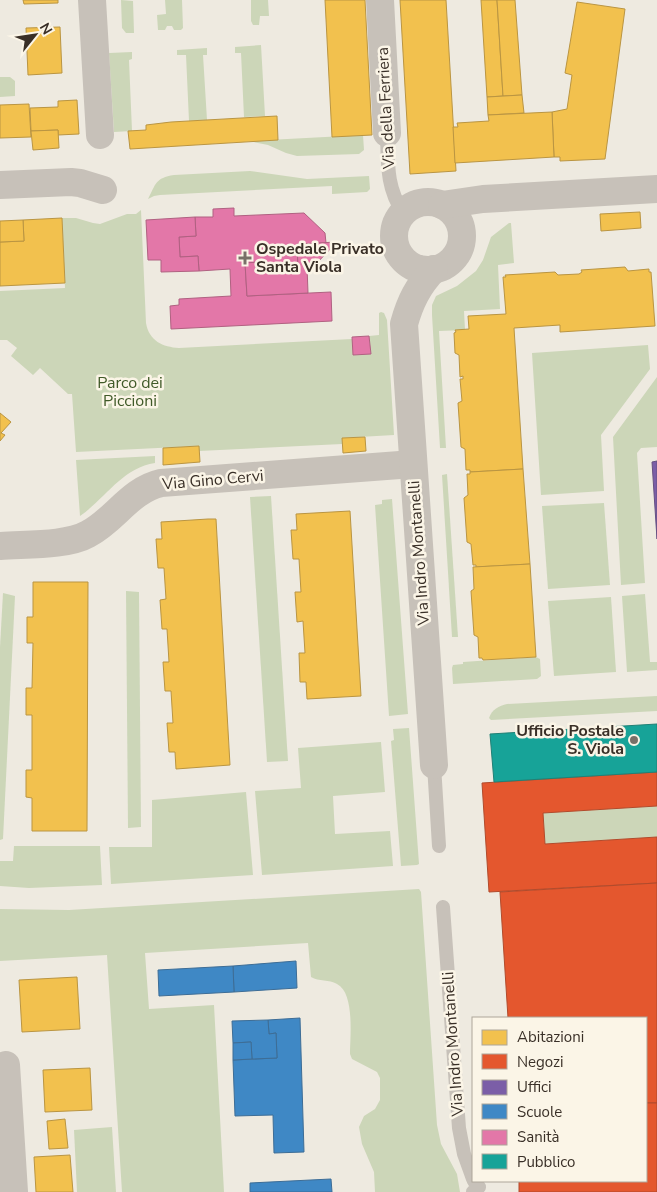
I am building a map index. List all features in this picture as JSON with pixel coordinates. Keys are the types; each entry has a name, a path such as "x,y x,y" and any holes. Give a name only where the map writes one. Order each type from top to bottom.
{"street":[{"path":"92,0 100,135"},
{"name":"Via della Ferriera","path":"380,0 387,133"},
{"path":"0,185 71,182 103,190"},
{"path":"442,205 472,200 657,189"},
{"path":"462,236 481,218 514,198"},
{"path":"422,202 442,205 458,219 462,236 461,244 454,258 442,267 434,270 416,268 408,264 397,250 394,234 395,226 403,212 412,206 422,202"},
{"path":"401,257 397,284 404,324"},
{"name":"Via Indro Montanelli","path":"434,270 413,296 404,324 434,765"},
{"name":"Via Gino Cervi","path":"0,546 76,539 97,528 144,489 161,484 413,464"},
{"path":"6,1065 14,1192"}],"lane":[{"name":"Via della Ferriera","path":"387,133 391,189 394,199 403,212"},
{"name":"Via Indro Montanelli","path":"434,765 439,846"},
{"name":"Via Indro Montanelli","path":"443,907 459,1128 464,1154 472,1177"}],"green space":[{"path":"121,0 133,1 134,33 126,33 122,28"},
{"path":"165,0 182,0 183,28 181,30 174,30 172,26 167,26 165,30 158,30 157,15 166,14"},
{"path":"251,0 268,0 269,16 260,16 259,25 253,25 251,21"},
{"path":"261,45 265,116 244,117 241,53 235,53 235,47"},
{"path":"207,48 207,55 203,55 207,120 189,121 186,55 177,55 177,50"},
{"path":"132,52 132,59 129,60 132,131 114,132 109,53"},
{"path":"0,77 10,77 15,81 15,96 0,97"},
{"path":"363,135 364,150 359,154 297,156 268,145 248,141"},
{"path":"250,171 307,179 369,176 370,189 367,192 332,194 332,186 160,195 148,199 157,182 168,176"},
{"name":"Parco dei Piccioni","path":"141,210 146,323 154,339 162,344 179,348 352,339 354,355 370,354 369,336 379,335 379,313 384,313 387,320 394,435 342,438 342,444 199,451 199,446 76,452 72,394 68,394 40,368 33,375 11,356 17,348 7,340 0,340 0,291 65,288 62,218 76,218 100,224 127,214 136,214"},
{"path":"511,223 514,263 498,265 500,309 464,311 465,330 439,331 446,448 440,448 432,305 436,296 457,286 476,271 483,260 491,237"},
{"path":"648,345 650,369 601,435 604,491 541,495 532,353"},
{"path":"657,377 657,447 641,448 637,453 645,583 621,585 613,437"},
{"path":"155,456 155,463 143,466 124,477 80,516 76,460"},
{"path":"447,474 458,637 452,637 442,475"},
{"path":"271,496 288,761 267,762 250,497"},
{"path":"392,499 408,714 389,716 375,505 382,504 382,500"},
{"path":"604,503 610,585 548,589 542,506"},
{"path":"126,591 139,592 141,827 128,828"},
{"path":"3,593 15,596 3,839 0,840 0,647"},
{"path":"645,594 650,662 657,662 657,670 627,672 622,596"},
{"path":"611,597 616,672 554,676 548,601"},
{"path":"536,657 540,659 541,676 537,679 453,684 453,665 463,664 463,662"},
{"path":"657,696 657,711 491,720 489,718 496,708 507,704"},
{"path":"409,728 419,864 401,866 391,741 394,740 393,729"},
{"path":"381,742 385,792 333,796 335,834 390,831 393,866 262,875 255,791 301,788 298,748"},
{"path":"246,792 253,875 111,884 109,847 152,847 152,800"},
{"path":"657,806 657,837 545,844 543,813"},
{"path":"14,846 100,846 102,885 29,888 0,886 0,861 13,861"},
{"path":"419,889 421,892 437,1125 441,1144 457,1174 460,1192 375,1192 374,1172 362,1144 359,1127 364,1116 375,1109 380,1100 380,1078 377,1072 352,1059 350,1054 351,1027 347,996 337,984 311,977 308,943 145,953 149,1009 214,1005 224,1192 122,1192 107,955 0,961 0,909 69,910"},
{"path":"112,1127 116,1192 77,1192 74,1130"}],"building: Abitazioni":[{"path":"23,0 58,0 58,3 24,4"},
{"path":"325,0 365,0 372,135 332,137"},
{"path":"400,0 446,0 456,171 410,174"},
{"path":"481,0 497,0 503,96 487,97"},
{"path":"497,0 515,0 522,95 503,96"},
{"path":"577,2 625,9 605,159 560,161 560,157 554,157 552,112 567,109 572,75 565,73"},
{"path":"60,27 62,73 28,75 26,28"},
{"path":"522,95 524,113 488,115 487,97"},
{"path":"77,100 79,134 58,135 58,130 31,131 30,108 58,107 58,101"},
{"path":"29,104 31,137 0,138 0,105"},
{"path":"552,112 554,157 455,163 453,127 458,127 457,123 489,121 488,115"},
{"path":"277,116 278,140 130,149 128,131 146,130 146,125"},
{"path":"58,130 59,148 33,150 31,131"},
{"path":"640,212 641,228 601,231 600,214"},
{"path":"62,218 65,283 0,286 0,242 24,241 23,220"},
{"path":"23,220 24,241 0,242 0,221"},
{"path":"625,267 628,271 649,269 649,272 651,272 655,326 560,332 560,325 514,328 523,469 470,472 470,470 466,470 465,449 461,447 458,403 462,401 460,379 463,379 463,376 460,377 459,355 455,353 455,330 469,329 468,316 506,314 503,277 506,277 505,275 555,272 558,275 579,274 582,272 581,270"},
{"path":"0,413 11,422 1,433 5,435 0,441"},
{"path":"365,437 366,451 343,453 342,438"},
{"path":"199,446 200,462 163,465 163,448"},
{"path":"523,469 530,564 476,567 476,565 473,565 471,544 467,542 464,498 468,495 467,474 470,474 470,472"},
{"path":"350,511 361,696 307,699 306,682 300,682 299,653 305,653 303,621 297,622 295,592 301,592 299,559 293,559 291,530 297,530 296,514"},
{"path":"216,519 230,765 176,769 175,752 169,752 167,723 173,723 171,691 165,691 163,662 169,662 167,629 162,629 160,600 166,599 164,568 158,568 156,539 162,539 161,522"},
{"path":"530,564 536,657 483,660 479,658 478,637 474,635 471,591 474,589 473,567"},
{"path":"33,582 88,582 87,831 32,831 32,798 26,797 26,770 32,770 32,715 26,715 26,688 32,688 33,643 27,643 27,617 33,617"},
{"path":"77,977 80,1029 22,1032 19,980"},
{"path":"90,1068 92,1110 45,1112 43,1070"},
{"path":"65,1119 68,1148 49,1149 47,1121"},
{"path":"70,1155 73,1192 36,1192 34,1157"}],"building: Negozi":[{"path":"657,772 657,806 543,813 545,844 657,837 657,883 489,892 482,783"},
{"path":"657,883 657,1103 647,1103 647,1017 508,1017 500,892"},
{"path":"647,1103 657,1103 657,1192 519,1192 519,1182 647,1182"}],"building: Uffici":[{"path":"657,461 657,539 652,462"}],"building: Scuole":[{"path":"296,961 297,988 234,992 233,966"},
{"path":"233,966 234,992 159,996 158,970"},
{"path":"300,1018 304,1152 274,1153 273,1115 235,1116 233,1060 277,1058 276,1033 269,1034 268,1020"},
{"path":"268,1020 269,1034 276,1033 277,1058 252,1059 251,1042 233,1043 232,1021"},
{"path":"251,1042 252,1059 233,1060 233,1043"},
{"path":"331,1179 332,1192 250,1192 250,1183"}],"building: Sanità":[{"path":"234,208 234,216 304,213 325,233 326,243 297,244 298,267 259,269 259,262 245,263 247,296 331,292 332,321 171,329 170,306 179,305 179,299 231,296 230,269 199,271 198,256 180,257 179,237 196,236 195,217 213,217 213,209"},
{"path":"195,217 196,236 179,237 180,257 198,256 199,271 161,272 161,260 148,260 146,220"},
{"path":"337,242 315,265 307,266 308,293 247,296 245,263 259,262 259,269 298,267 297,244"},
{"path":"369,336 371,354 353,355 352,337"}],"building: Pubblico":[{"path":"657,724 657,772 494,782 490,734"}],"place":[{"name":"Ospedale Privato Santa Viola","path":"245,258"},
{"name":"Ufficio Postale S. Viola","path":"634,740"}]}
